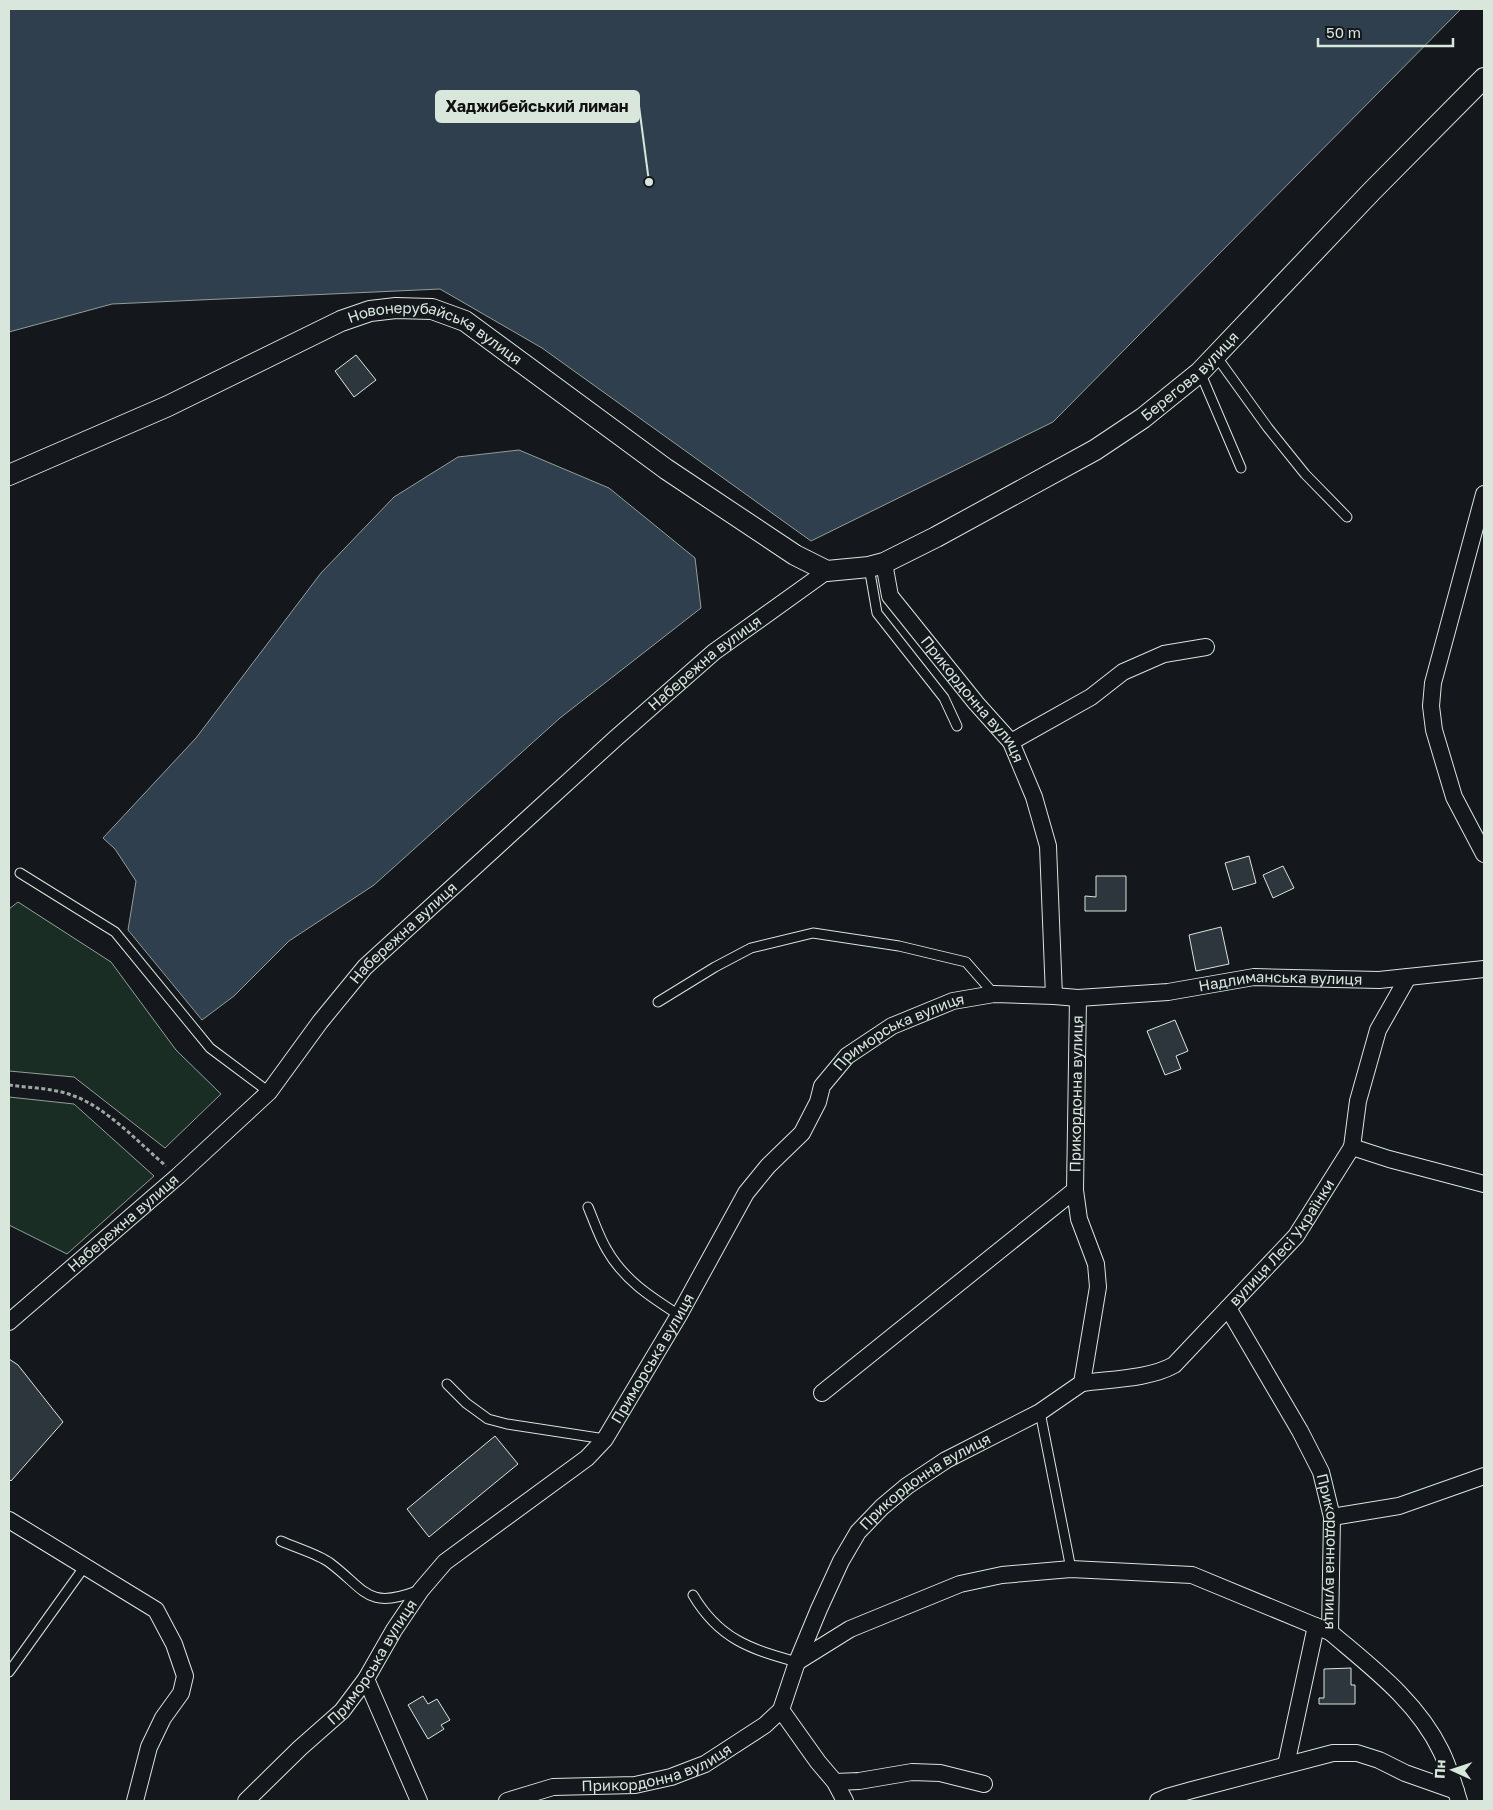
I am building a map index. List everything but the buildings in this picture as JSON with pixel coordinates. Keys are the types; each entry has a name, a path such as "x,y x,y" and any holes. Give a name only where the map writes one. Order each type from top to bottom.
{"street":[{"name":"Берегова вулиця","path":"827,571 877,565 936,537 1094,450 1143,418 1200,372 1365,199 1484,78"},
{"name":"Новонерубайська вулиця","path":"9,475 168,406 341,321 370,311 396,308 432,309 465,321 666,469 795,555 827,571"},
{"path":"1484,494 1433,684 1431,706 1434,730 1454,796 1484,854"},
{"name":"Прикордонна вулиця","path":"877,565 890,596 970,696 1011,742 1034,796 1048,846 1054,996"},
{"name":"Набережна вулиця","path":"9,1322 178,1176 269,1092 320,1022 365,967 616,738 714,652 827,571"},
{"path":"1011,742 1091,697 1123,672 1164,654 1206,647"},
{"name":"Надлиманська вулиця","path":"1078,998 1168,992 1254,977 1379,980 1484,969"},
{"path":"1408,977 1378,1030 1358,1101 1352,1147 1389,1159 1484,1184"},
{"name":"Приморська вулиця","path":"246,1801 300,1748 342,1711 366,1679 394,1630 421,1590 445,1562 587,1458 604,1439 679,1315 746,1193 768,1166 802,1133 818,1102 822,1086 848,1056 892,1026 953,1001 994,994 1078,998"},
{"name":"Прикордонна вулиця","path":"507,1801 553,1787 635,1785 671,1777 705,1764 765,1725 781,1710 797,1662 841,1561 858,1532 882,1507 907,1486 946,1460 1040,1412 1082,1383 1098,1287 1096,1264 1079,1219 1075,1190 1078,998"},
{"name":"вулиця Лесі Українки","path":"1082,1383 1152,1374 1174,1365 1296,1236 1352,1147"},
{"path":"822,1393 1075,1190"},
{"name":"Прикордонна вулиця","path":"1228,1308 1309,1447 1321,1472 1332,1517 1323,1629 1389,1682 1419,1715 1441,1751 1457,1796"},
{"path":"1332,1517 1399,1506 1484,1476"},
{"path":"9,1520 156,1610 174,1644 185,1676 181,1693 163,1718 149,1747 135,1801"},
{"path":"797,1662 850,1629 960,1584 1002,1575 1072,1569 1192,1574 1323,1629 1286,1765"},
{"path":"366,1679 419,1801"},
{"path":"781,1710 818,1762 835,1782 845,1801"},
{"path":"1158,1801 1333,1753 1357,1753 1379,1760 1457,1796"},
{"path":"835,1782 859,1781 912,1772 940,1773 984,1784"}],"lane":[{"path":"1216,356 1268,428 1305,474 1347,517"},
{"path":"1200,372 1241,468"},
{"path":"877,565 877,613 944,698 957,726"},
{"path":"20,873 115,932 210,1048 269,1092"},
{"path":"658,1002 715,967 751,948 814,933 899,946 966,962 994,994"},
{"path":"588,1207 607,1250 624,1274 643,1292 679,1315"},
{"path":"447,1384 466,1403 488,1419 507,1424 604,1439"},
{"path":"1040,1412 1072,1569"},
{"path":"281,1541 329,1562 367,1596 392,1598 406,1596 421,1590"},
{"path":"9,1672 85,1566"},
{"path":"693,1595 702,1611 742,1644 797,1662"}],"path":[{"path":"9,1085 60,1092 90,1104 109,1117 178,1176"}],"green space":[{"path":"18,902 111,962 176,1050 221,1094 165,1148 74,1077 9,1071 9,909"},
{"path":"9,1097 74,1104 154,1176 67,1254 9,1225"}],"water":[{"path":"9,9 1461,9 1053,422 811,541 542,348 440,289 112,304 9,332"},
{"path":"519,450 609,488 695,558 701,608 560,718 374,885 289,941 234,996 202,1020 128,930 136,881 115,849 103,838 196,738 321,573 394,497 458,457"}],"place":[{"name":"Хаджибейський лиман","path":"649,182"}]}
